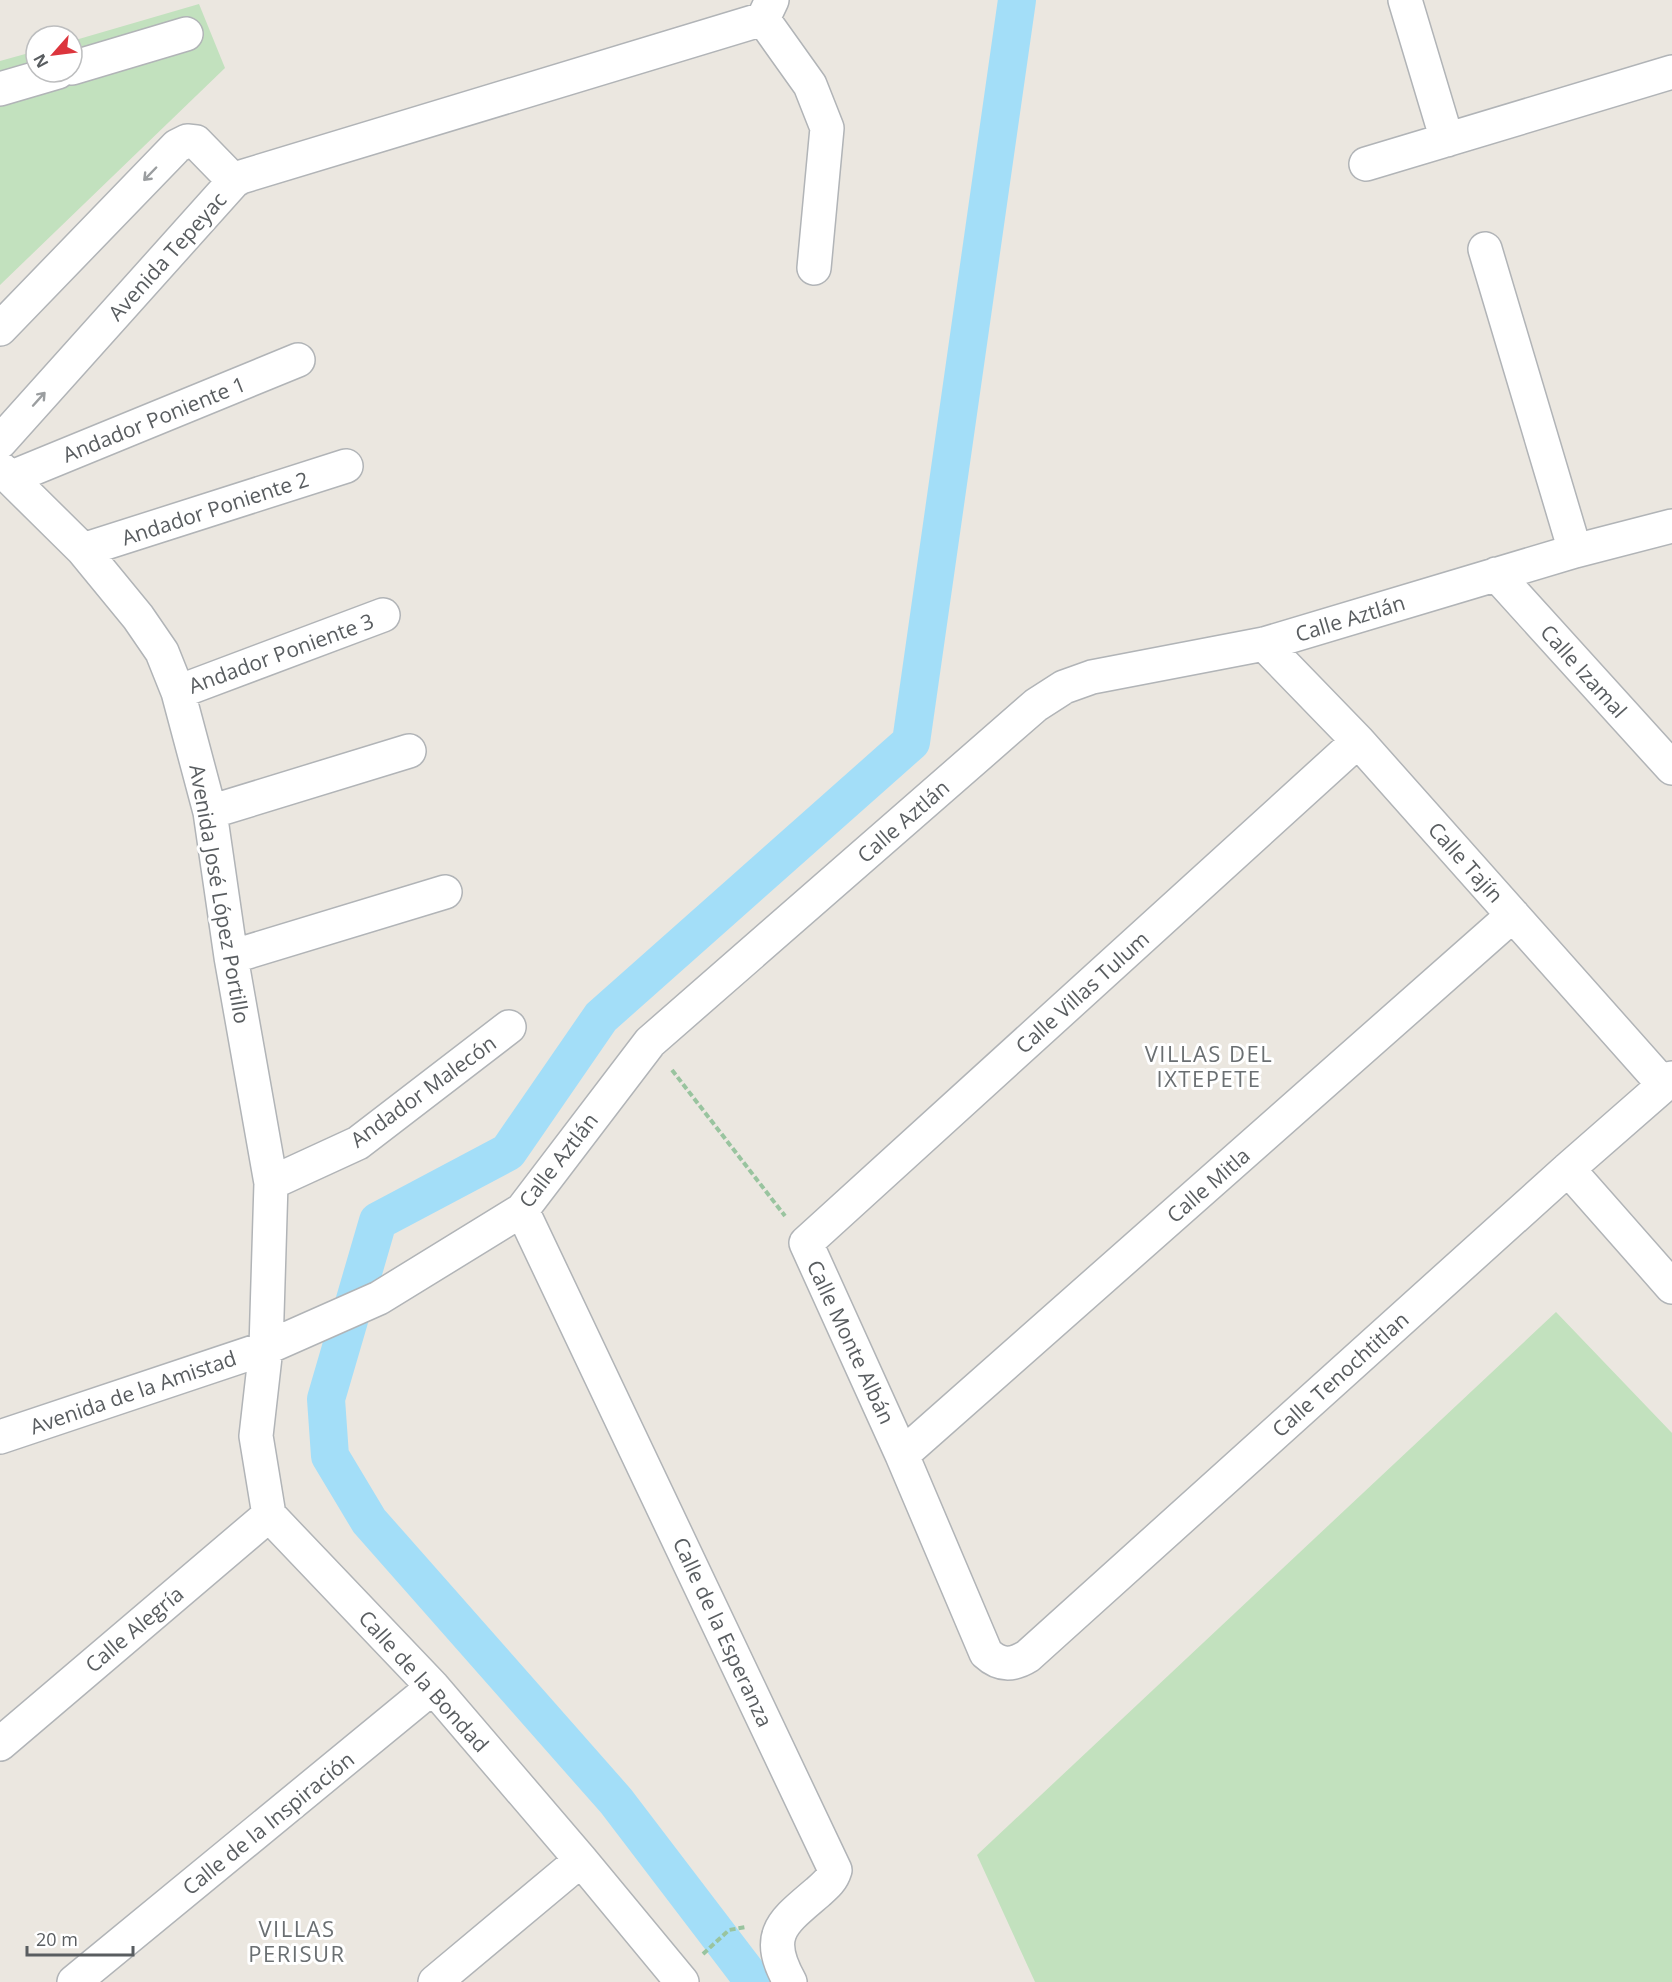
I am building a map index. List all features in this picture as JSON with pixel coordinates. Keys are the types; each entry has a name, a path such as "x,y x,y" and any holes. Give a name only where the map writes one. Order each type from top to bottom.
{"street":[{"path":"1405,0 1447,140"},
{"path":"234,181 767,9 810,85 827,128 814,268"},
{"path":"84,64 186,34"},
{"path":"1366,164 1672,72"},
{"path":"0,89 24,82"},
{"name":"Avenida Tepeyac","path":"0,329 177,146 187,141 196,142 234,181 0,442"},
{"path":"1485,249 1575,551"},
{"name":"Andador Poniente 1","path":"5,473 298,360"},
{"name":"Andador Poniente 2","path":"83,550 346,466"},
{"name":"Avenida José López Portillo","path":"5,473 83,550 138,617 162,652 178,692 210,812 231,957 271,1183 266,1348"},
{"name":"Calle Aztlán","path":"266,1348 379,1298 522,1210 650,1042 1036,705 1064,687 1092,676 1264,644 1575,551 1672,526"},
{"name":"Calle Izamal","path":"1496,574 1672,768"},
{"name":"Andador Poniente 3","path":"178,692 383,615"},
{"name":"Calle Tajín","path":"1264,644 1358,741 1513,915 1668,1081"},
{"name":"Calle Villas Tulum","path":"806,1243 1358,741"},
{"path":"210,812 409,751"},
{"path":"231,957 445,892"},
{"name":"Calle Mitla","path":"902,1455 1513,915"},
{"name":"Andador Malecón","path":"271,1183 358,1143 509,1027"},
{"name":"Calle Tenochtitlan","path":"1006,1664 1018,1662 1028,1656 1668,1081"},
{"path":"1568,1169 1672,1287"},
{"name":"Calle de la Esperanza","path":"522,1210 835,1870 829,1882 785,1921 780,1931"},
{"name":"Calle Monte Albán","path":"806,1243 902,1455 986,1653 994,1660 1006,1664"},
{"path":"266,1348 256,1436 269,1515"},
{"name":"Avenida de la Amistad","path":"0,1437 266,1348"},
{"name":"Calle de la Bondad","path":"269,1515 433,1687 680,1980"},
{"name":"Calle Alegría","path":"0,1744 269,1515"},
{"name":"Calle de la Inspiración","path":"74,1982 433,1687"},
{"path":"435,1982 581,1860"},
{"path":"780,1931 776,1948 790,1982"}],"path":[{"name":"Calle Monte Albán","path":"650,1042 806,1243"},
{"path":"680,1980 729,1930 755,1925 780,1931"}],"green space":[{"path":"199,4 225,68 0,285 0,61 24,54 24,84 84,84 84,38"},
{"path":"1556,1312 1672,1433 1672,1982 1035,1982 977,1855"}],"waterway":[{"path":"754,1982 616,1801 369,1521 330,1456 326,1399 378,1221 508,1152 601,1017 911,742 1017,0"}],"district":[{"name":"VILLAS DEL IXTEPETE","path":"1209,1066"},
{"name":"VILLAS PERISUR","path":"297,1940"}]}
